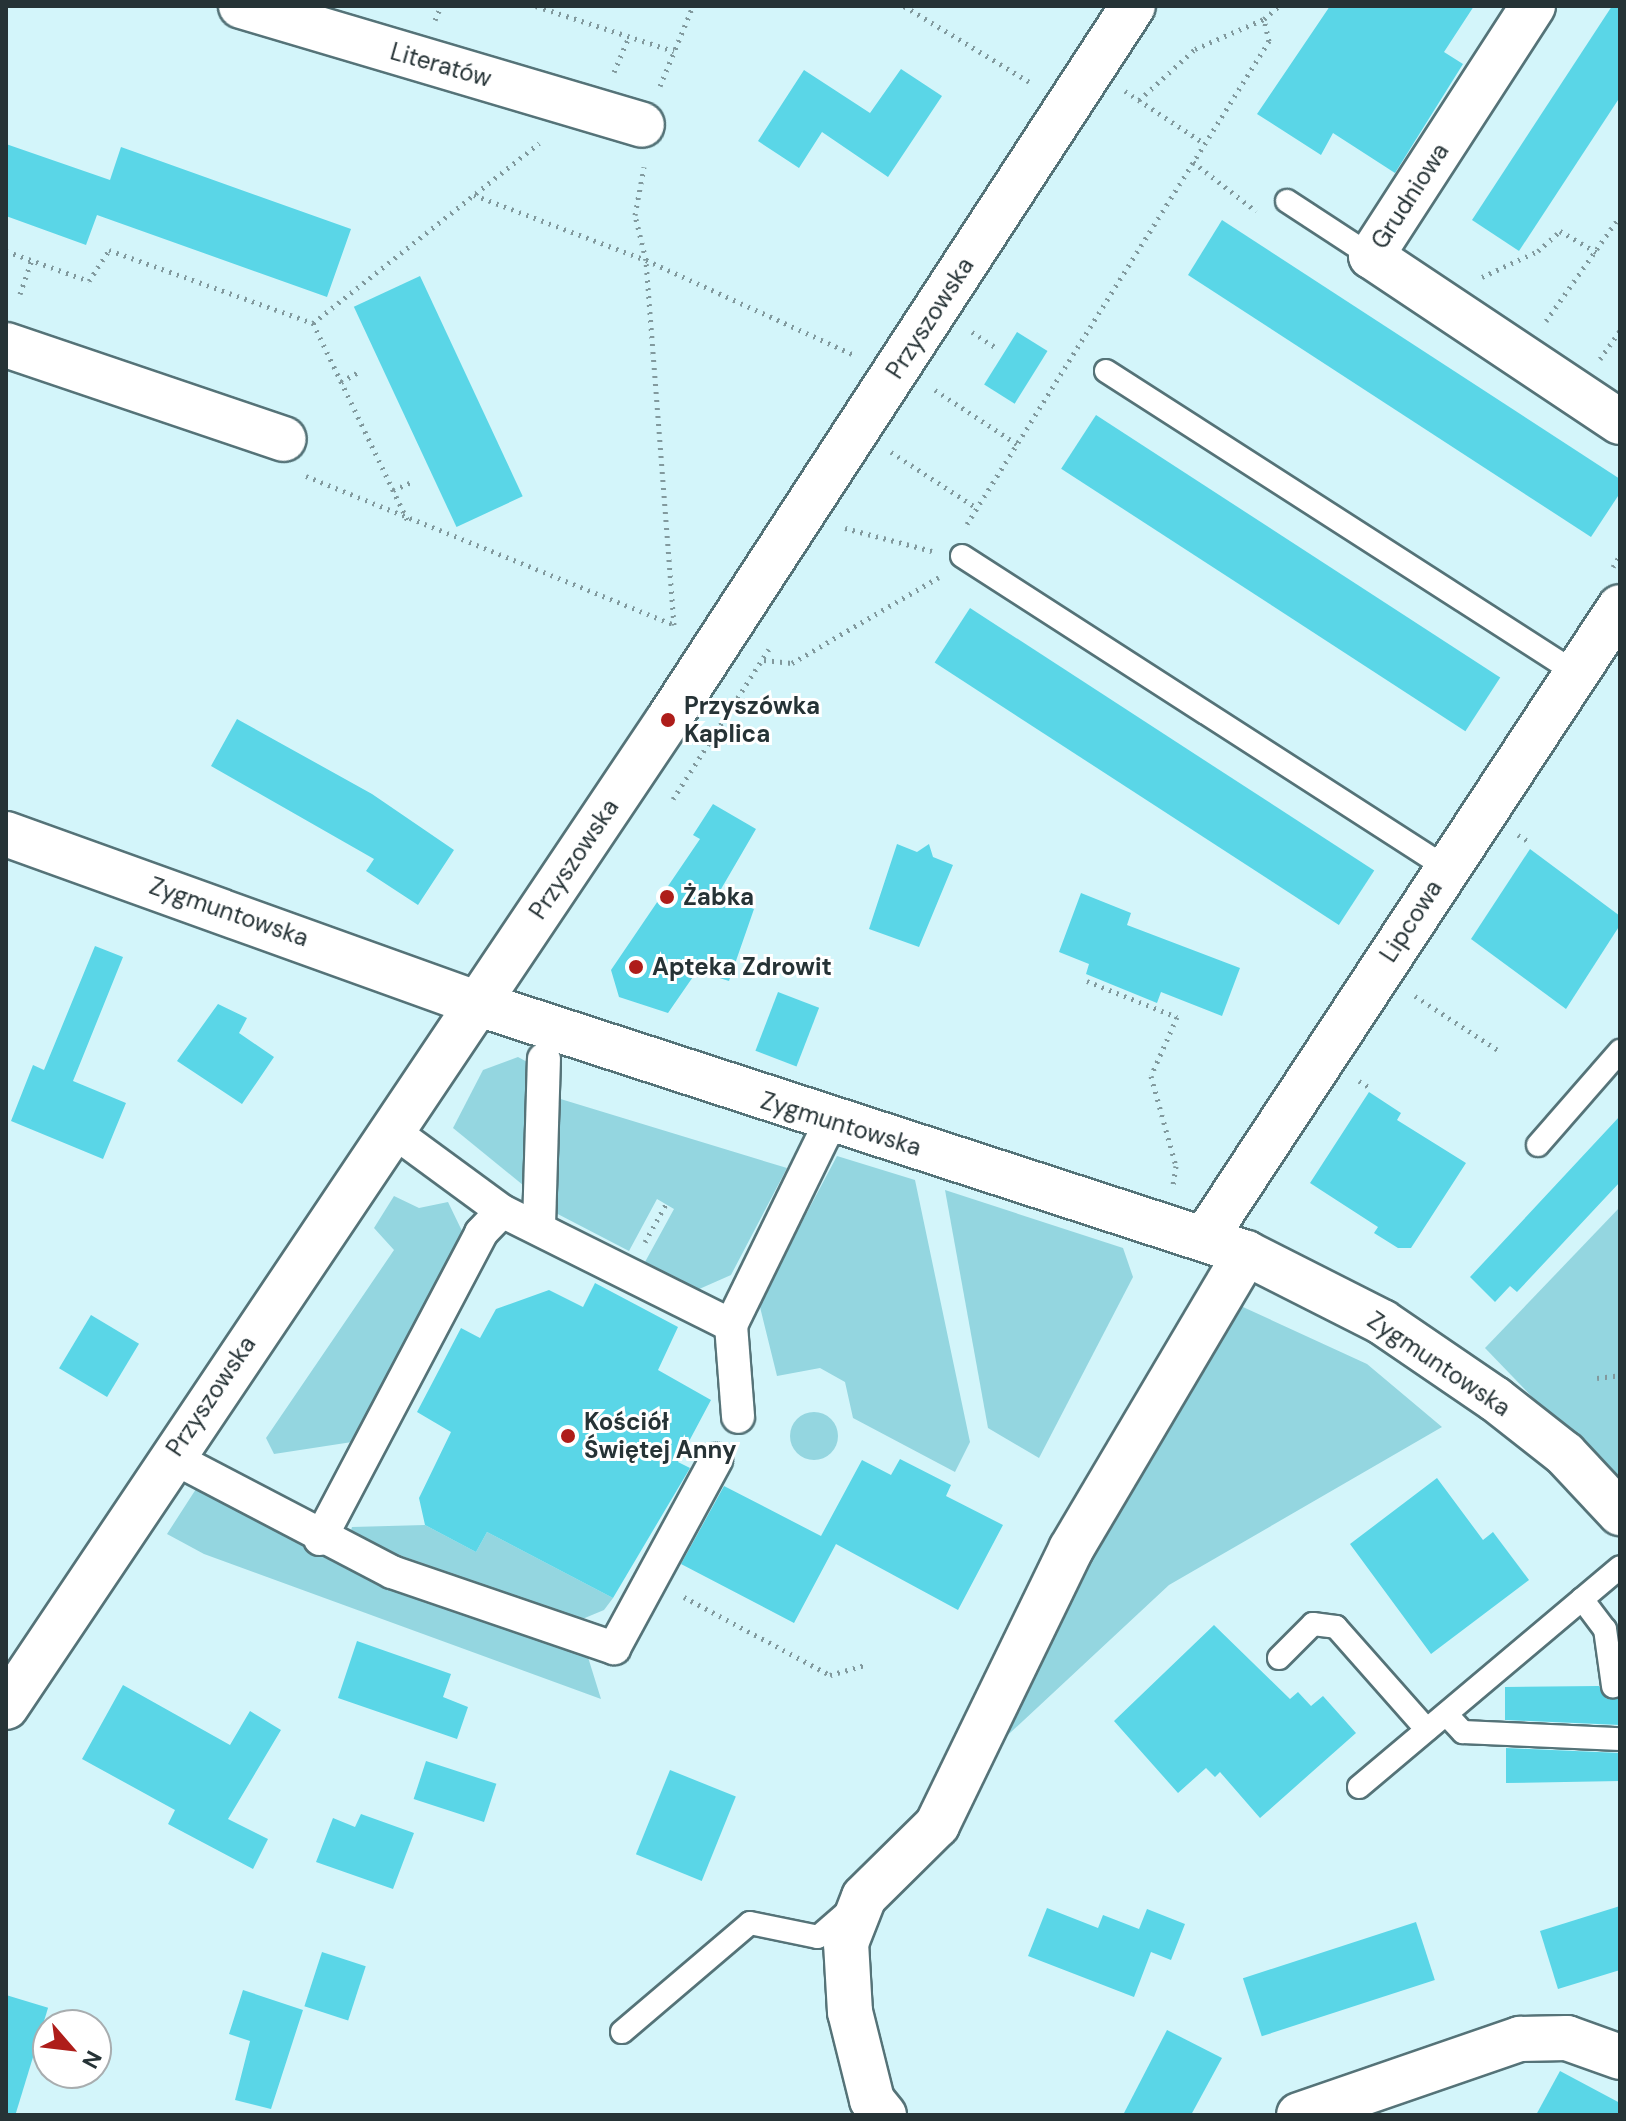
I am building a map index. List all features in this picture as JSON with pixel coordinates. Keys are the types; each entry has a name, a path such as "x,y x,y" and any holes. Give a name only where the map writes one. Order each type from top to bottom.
{"street":[{"name":"Literatów","path":"241,6 650,109"},
{"name":"Przyszowska","path":"6,1707 170,1456 476,1003 1133,6"},
{"name":"Grudniowa","path":"1533,6 1371,256 1620,422"},
{"path":"6,345 283,439"},
{"name":"Lipcowa","path":"1205,1238 1445,867 1620,607"},
{"name":"Zygmuntowska","path":"6,834 476,1003 831,1121 1246,1253 1382,1322 1495,1399 1565,1454 1620,1513"},
{"path":"539,1226 544,1059"},
{"path":"738,1417 731,1325 831,1121"},
{"path":"389,1128 502,1211 539,1226 731,1325"},
{"path":"320,1539 481,1233 502,1211"},
{"path":"884,2115 872,2100 850,2012 846,1943 864,1897 937,1825 1071,1549 1246,1253"},
{"path":"170,1456 320,1539 392,1572 614,1648 716,1460"},
{"path":"1299,2115 1520,2039 1567,2038 1620,2057"}],"lane":[{"path":"1287,201 1371,256"},
{"path":"1106,371 1576,673"},
{"path":"953,561 1445,867"},
{"path":"1538,1145 1620,1051"},
{"path":"1359,1787 1620,1567"},
{"path":"1582,1599 1605,1629 1613,1686"},
{"path":"1279,1658 1313,1624 1336,1627 1427,1730"},
{"path":"1446,1714 1463,1732 1620,1739"},
{"path":"622,2032 750,1923 818,1937 864,1897"}],"path":[{"path":"536,6 674,51"},
{"path":"650,109 693,6"},
{"path":"904,6 914,8 1034,84"},
{"path":"1204,143 1139,100 1195,49 1264,19 1279,6"},
{"path":"963,532 1269,41 1264,19"},
{"path":"612,78 629,36"},
{"path":"313,323 539,143"},
{"path":"1193,162 1264,217"},
{"path":"474,195 646,260 854,355"},
{"path":"306,476 409,521 674,625 646,260 635,215"},
{"path":"1535,329 1554,315 1620,216"},
{"path":"1466,284 1538,251 1560,231 1596,252"},
{"path":"6,251 89,281 109,250 313,323 409,521"},
{"path":"20,294 32,260"},
{"path":"961,325 997,348"},
{"path":"1595,367 1620,330"},
{"path":"341,382 360,371"},
{"path":"924,382 1017,444"},
{"path":"883,446 977,508"},
{"path":"393,490 414,481"},
{"path":"831,524 953,561"},
{"path":"764,660 792,663 933,579 953,561"},
{"path":"933,579 941,567"},
{"path":"673,799 756,676"},
{"path":"1087,981 1177,1017 1151,1076 1176,1166 1170,1201"},
{"path":"1411,993 1501,1052"},
{"path":"1597,1378 1620,1375"},
{"path":"663,1557 691,1574 680,1595 830,1675 866,1665"}],"shaded area":[{"path":"518,1057 531,1064 529,1190 453,1128 483,1070"},
{"path":"554,1097 787,1168 731,1275 697,1290 645,1262 674,1209 657,1199 629,1251 550,1210"},
{"path":"837,1156 915,1180 970,1442 955,1472 853,1418 845,1382 820,1368 777,1376 759,1303"},
{"path":"945,1190 1123,1248 1133,1277 1039,1458 988,1428"},
{"path":"394,1196 419,1208 448,1202 463,1233 352,1442 274,1454 266,1438 394,1250 374,1228"},
{"path":"1620,1207 1620,1488 1485,1348"},
{"path":"1232,1302 1367,1364 1442,1427 1169,1585 981,1760 1073,1575"},
{"path":"814,1412 831,1419 838,1436 831,1453 814,1460 797,1453 790,1436 797,1419"},
{"path":"196,1489 375,1581 587,1654 601,1699 204,1554 167,1534"},
{"path":"425,1525 476,1552 487,1532 613,1598 604,1610 580,1620 349,1537 352,1527"}],"building":[{"path":"1330,6 1474,6 1444,52 1463,64 1395,173 1333,133 1321,155 1257,114"},
{"path":"1612,6 1620,6 1620,97 1519,251 1472,220"},
{"path":"901,69 942,96 888,177 822,132 799,168 758,141 804,70 870,113"},
{"path":"6,144 110,180 121,147 351,229 327,297 97,215 86,245 6,216"},
{"path":"1222,220 1620,479 1620,493 1591,537 1188,275"},
{"path":"420,276 523,496 457,527 354,307"},
{"path":"1017,332 1048,351 1015,404 984,385"},
{"path":"1096,415 1500,678 1465,731 1061,469"},
{"path":"970,608 1374,871 1339,925 935,663"},
{"path":"237,719 372,794 454,850 418,905 366,871 374,859 211,766"},
{"path":"713,804 756,829 717,896 754,909 729,981 697,971 668,1013 619,997 611,970 700,839 693,835"},
{"path":"897,844 917,852 929,844 933,857 953,865 919,947 869,929"},
{"path":"1530,849 1620,916 1620,925 1566,1009 1471,939"},
{"path":"1081,893 1131,913 1127,925 1240,968 1222,1016 1161,992 1157,1003 1086,974 1089,964 1059,952"},
{"path":"95,946 123,957 73,1081 126,1103 103,1159 11,1121 33,1065 44,1070"},
{"path":"778,992 819,1008 797,1067 755,1051"},
{"path":"218,1004 247,1018 239,1033 274,1057 242,1104 177,1061"},
{"path":"1369,1092 1401,1113 1397,1120 1466,1163 1411,1248 1398,1248 1374,1233 1378,1227 1310,1183"},
{"path":"1620,1116 1620,1182 1517,1292 1510,1286 1495,1302 1470,1277"},
{"name":"Kościół Świętej Anny","path":"595,1283 678,1327 658,1370 711,1400 678,1462 690,1468 613,1598 487,1532 476,1552 425,1525 419,1498 451,1432 417,1412 461,1328 480,1338 496,1309 549,1290 583,1307"},
{"path":"91,1315 139,1344 107,1397 59,1368"},
{"path":"900,1459 951,1485 946,1496 1003,1525 958,1610 836,1544 794,1623 681,1564 724,1486 821,1536 862,1460 891,1475"},
{"path":"1437,1478 1483,1540 1493,1532 1529,1580 1431,1654 1350,1544"},
{"path":"1214,1625 1290,1699 1298,1692 1311,1706 1323,1696 1356,1733 1260,1818 1220,1772 1215,1777 1206,1768 1178,1793 1114,1721"},
{"path":"357,1641 451,1674 443,1697 468,1707 457,1739 338,1698"},
{"path":"123,1685 230,1745 250,1711 281,1730 228,1819 268,1839 253,1869 168,1824 175,1810 82,1759"},
{"path":"1599,1686 1607,1699 1620,1698 1620,1725 1505,1720 1505,1687"},
{"path":"1506,1748 1620,1753 1620,1781 1506,1783"},
{"path":"426,1761 496,1784 484,1822 414,1799"},
{"path":"670,1770 736,1797 702,1881 636,1854"},
{"path":"361,1814 414,1833 393,1889 316,1862 333,1818 355,1827"},
{"path":"1620,1906 1620,1970 1558,1989 1540,1931"},
{"path":"1047,1908 1098,1928 1103,1915 1139,1929 1147,1909 1185,1924 1171,1960 1151,1952 1134,1997 1028,1956"},
{"path":"1416,1922 1435,1980 1262,2036 1243,1978"},
{"path":"322,1952 366,1966 348,2020 304,2006"},
{"path":"243,1990 303,2010 271,2109 235,2100 250,2041 229,2034"},
{"path":"6,1995 48,2008 32,2009 32,2060 15,2115 6,2115"},
{"path":"1167,2030 1222,2058 1191,2115 1123,2115"},
{"path":"1560,2071 1620,2103 1620,2115 1536,2115"}],"place":[{"name":"Przyszówka Kaplica","path":"668,720"},
{"name":"Żabka","path":"667,897"},
{"name":"Apteka Zdrowit","path":"636,967"},
{"name":"Kościół Świętej Anny","path":"568,1436"}]}
